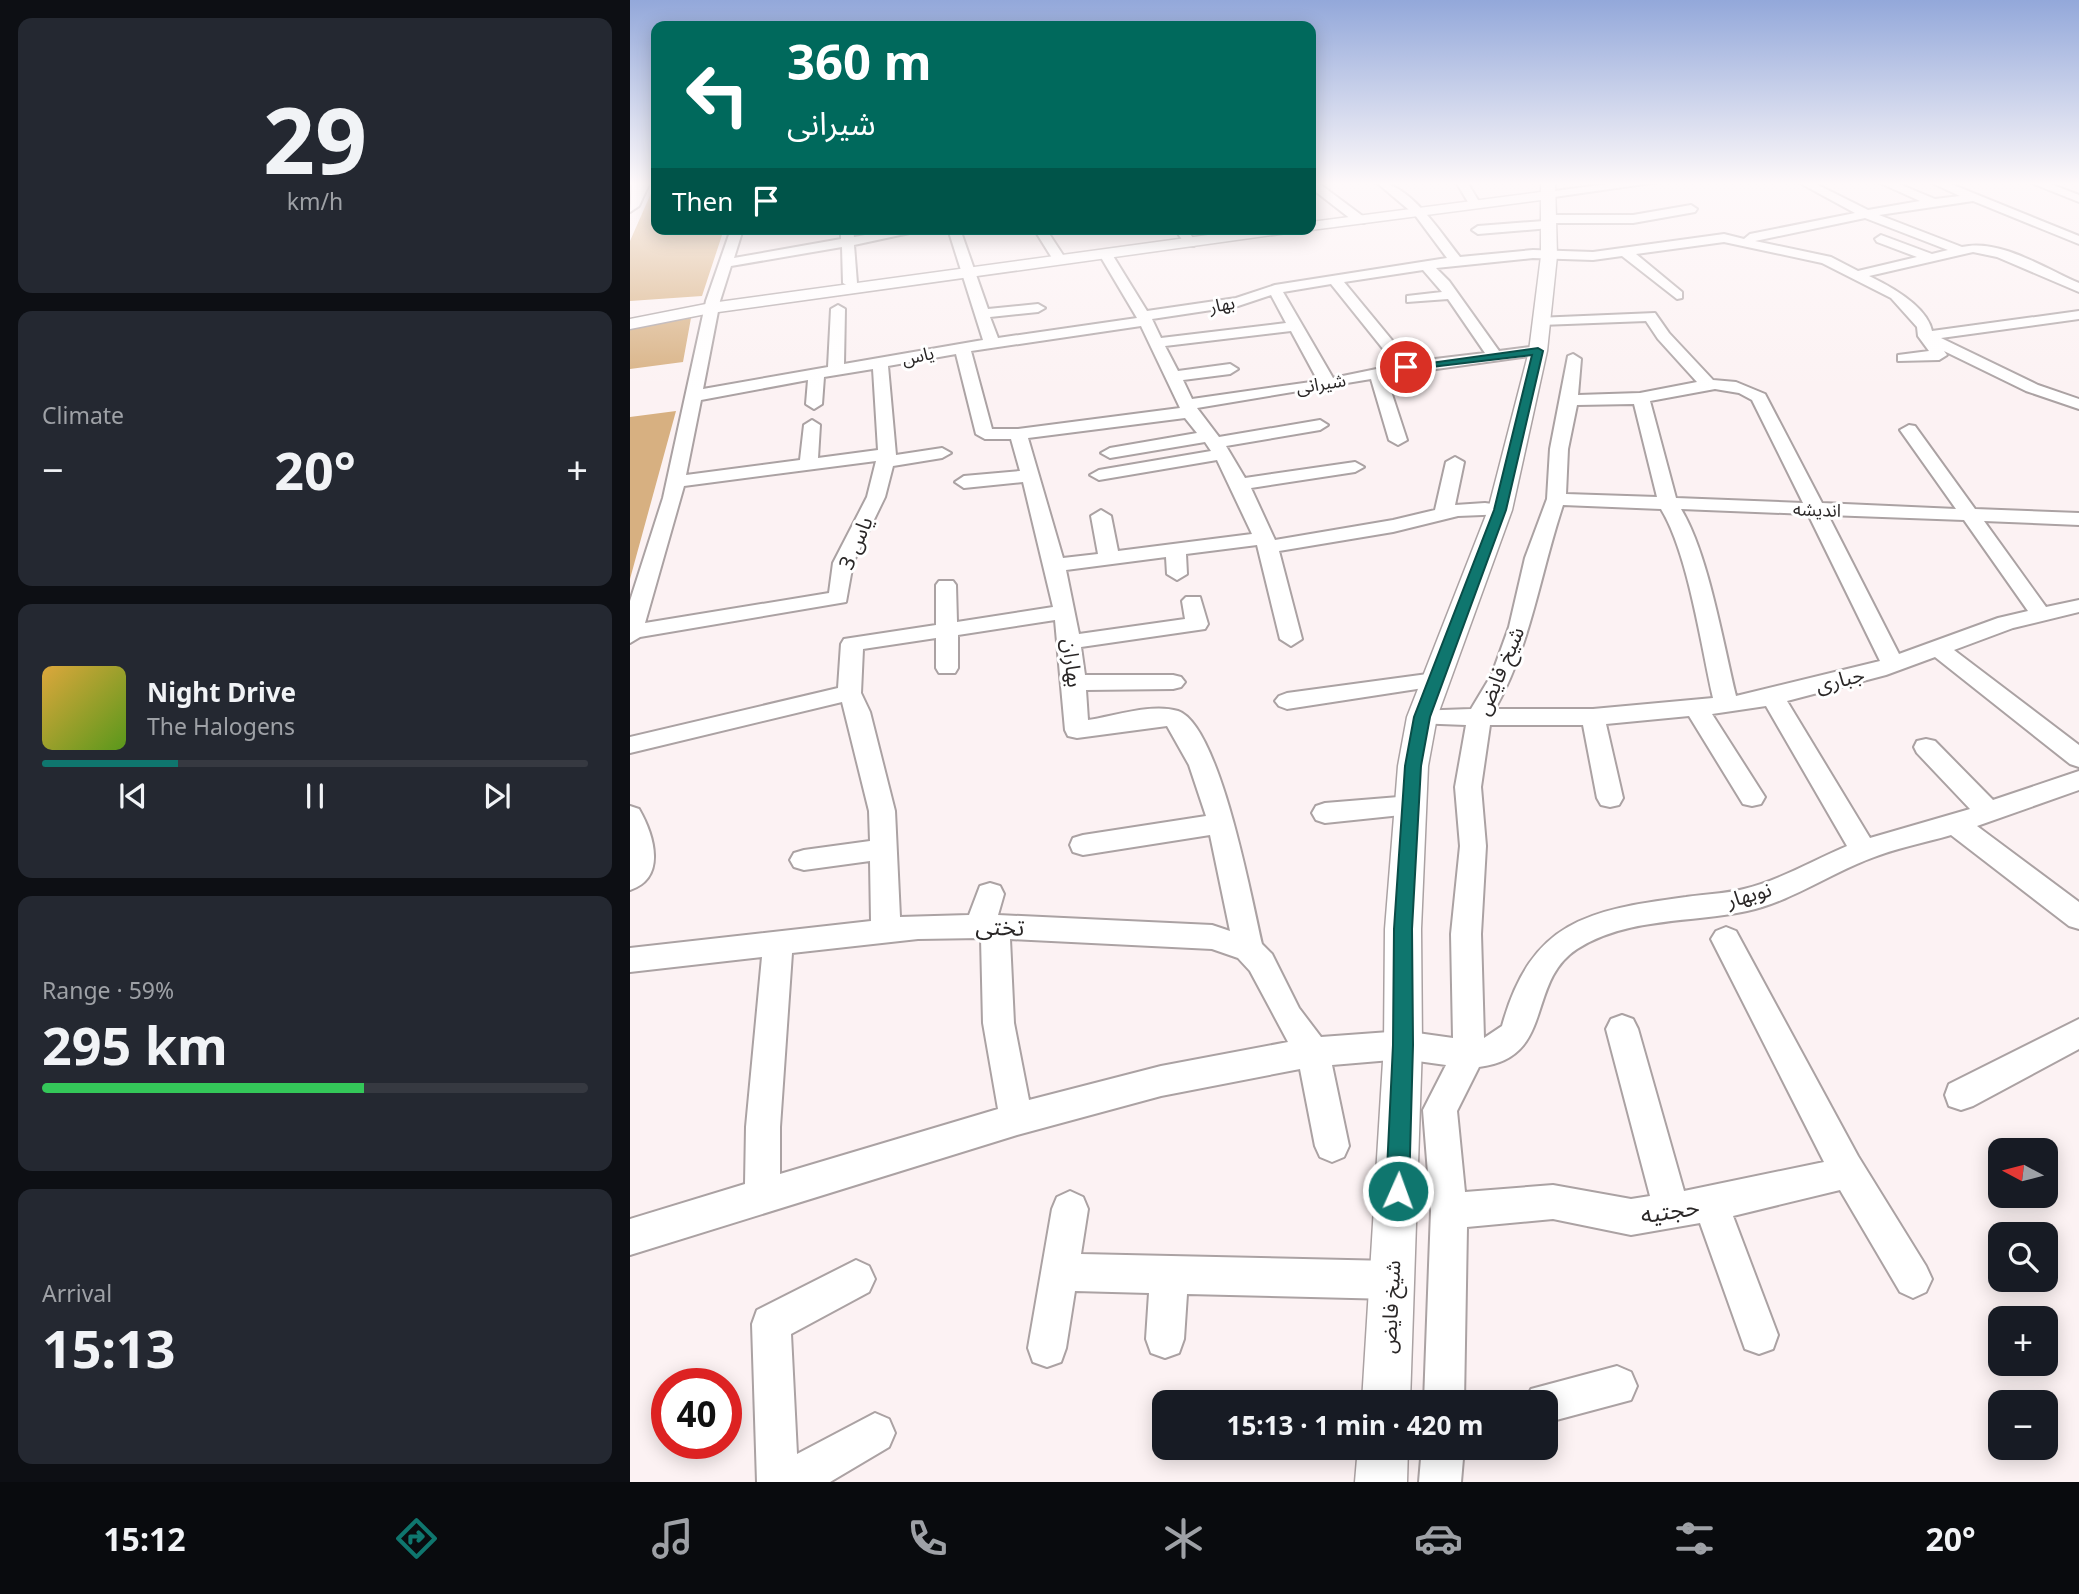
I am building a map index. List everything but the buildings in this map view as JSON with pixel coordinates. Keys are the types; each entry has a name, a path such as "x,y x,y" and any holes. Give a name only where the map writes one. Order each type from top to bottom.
{"street":[{"path":"631,634 675,482 712,305 730,251"},
{"path":"726,263 779,251"},
{"path":"848,251 850,283"},
{"path":"964,251 992,344"},
{"path":"1055,251 1057,255"},
{"path":"630,312 712,305 969,270 1085,251"},
{"path":"630,324 712,305 850,283 1119,251"},
{"path":"1448,251 1456,261"},
{"name":"شیخ فایض","path":"1386,1390 1403,1045 1403,929 1413,766 1422,717 1500,510 1538,351 1549,251"},
{"name":"بهار","path":"1144,318 1238,302 1275,289 1426,265 1456,261 1593,256 1623,251"},
{"path":"1624,251 1677,295"},
{"path":"1798,251 1857,275 1896,295 1909,306 1924,326 1925,336 1939,355 1903,358"},
{"path":"1914,251 1932,258"},
{"path":"1857,275 1961,251"},
{"path":"1992,251 2079,288"},
{"path":"1105,254 1144,318 1189,408 1240,484 1266,542 1291,639"},
{"path":"1426,265 1495,356"},
{"path":"1334,279 1406,367"},
{"path":"1275,289 1328,384"},
{"path":"1412,299 1450,295"},
{"path":"983,314 1038,308"},
{"path":"836,370 838,309"},
{"path":"1209,311 1227,338"},
{"path":"1925,336 2079,315"},
{"path":"1541,321 1650,316 1663,336 1708,384"},
{"name":"یاس","path":"693,396 1144,318"},
{"path":"2060,318 2079,328"},
{"path":"1154,342 1227,338 1294,327"},
{"path":"1925,336 2032,388 2079,404"},
{"path":"962,348 985,435 1018,433 1189,408"},
{"name":"شیرانی","path":"1189,408 1328,384 1406,367 1538,351"},
{"name":"شیخ فایض","path":"1444,1390 1449,1212 1440,1110 1469,1054 1466,934 1473,846 1468,787 1479,716 1503,674 1520,627 1535,558 1556,499 1559,449 1570,400 1573,359"},
{"name":"یاس 3","path":"631,634 839,598 843,564 876,497 886,458 880,364"},
{"path":"1173,377 1230,369"},
{"path":"814,404 816,374"},
{"path":"1377,374 1398,440"},
{"path":"1570,400 1641,398 1708,384 1726,383 1748,390 1759,397 1893,664"},
{"path":"1641,398 1668,504 1679,522 1692,563 1727,705"},
{"path":"809,465 812,425"},
{"path":"1099,475 1215,444 1320,425"},
{"path":"1909,430 1966,514 2059,612 2079,629"},
{"name":"بهاران","path":"1018,433 1057,565 1076,683 1077,730 1151,718 1174,718 1191,736 1204,765 1220,824 1248,948"},
{"path":"1110,453 1215,444"},
{"path":"675,482 809,465 942,453"},
{"path":"1444,510 1455,462"},
{"path":"1240,484 1355,467"},
{"path":"964,482 1031,476"},
{"name":"اندیشه","path":"1556,499 2079,519"},
{"path":"1057,565 1176,549 1266,542 1368,522 1396,525 1444,510 1478,507 1500,510"},
{"path":"1101,516 1110,558"},
{"path":"1393,547 1396,525"},
{"path":"1176,549 1177,574"},
{"path":"946,585 947,668"},
{"path":"1069,642 1197,624 1193,600"},
{"path":"886,931 882,811 858,712 849,692 852,644 1065,612"},
{"name":"جباری","path":"1422,717 1592,717 1727,705 1773,697 1893,664 2006,623 2059,612"},
{"path":"1938,648 2079,758"},
{"path":"1287,701 1435,680"},
{"path":"1076,683 1173,682"},
{"path":"630,746 849,692"},
{"path":"1773,697 1863,850"},
{"path":"1696,708 1752,797"},
{"path":"1592,717 1610,798"},
{"path":"1926,747 1989,812"},
{"name":"نوبهار","path":"1469,1054 1496,1051 1516,1034 1523,1007 1545,965 1564,942 1595,925 1672,910 1748,900 1863,850 1955,824 2079,780"},
{"path":"1325,813 1411,805"},
{"path":"630,816 643,857 636,874 630,878"},
{"path":"1083,845 1220,824"},
{"path":"1955,824 2079,918"},
{"path":"804,860 882,849"},
{"path":"990,894 988,926 992,978 1002,1054 1017,1119"},
{"name":"تختی","path":"630,960 886,931 988,926 1212,937 1248,948"},
{"path":"1726,939 1846,1168 1913,1279"},
{"path":"763,1197 763,1127 778,944"},
{"path":"1248,948 1261,963 1288,1017 1313,1052 1332,1146"},
{"path":"1622,1030 1672,1211"},
{"path":"1961,1096 2079,1033"},
{"path":"630,1237 1017,1119 1161,1081 1313,1052 1403,1045 1469,1054"},
{"name":"حجتیه","path":"1449,1212 1553,1202 1631,1217 1711,1204 1831,1177 1846,1168"},
{"path":"1711,1204 1759,1335"},
{"path":"1047,1348 1070,1209"},
{"path":"1059,1272 1392,1280"},
{"path":"1165,1339 1169,1275"},
{"path":"778,1482 771,1324 856,1279"},
{"path":"1558,1400 1617,1386"},
{"path":"790,1482 874,1433"},
{"path":"1381,1482 1382,1460"},
{"path":"1440,1482 1442,1460"}],"shaded area":[{"path":"630,251 717,251 702,296 630,301"},
{"path":"691,318 683,362 630,369 630,329"},
{"path":"676,411 630,579 630,417"}],"route":[{"path":"1398,1191 1403,1045 1403,929 1413,766 1422,717 1500,510 1538,351 1406,367"}]}
